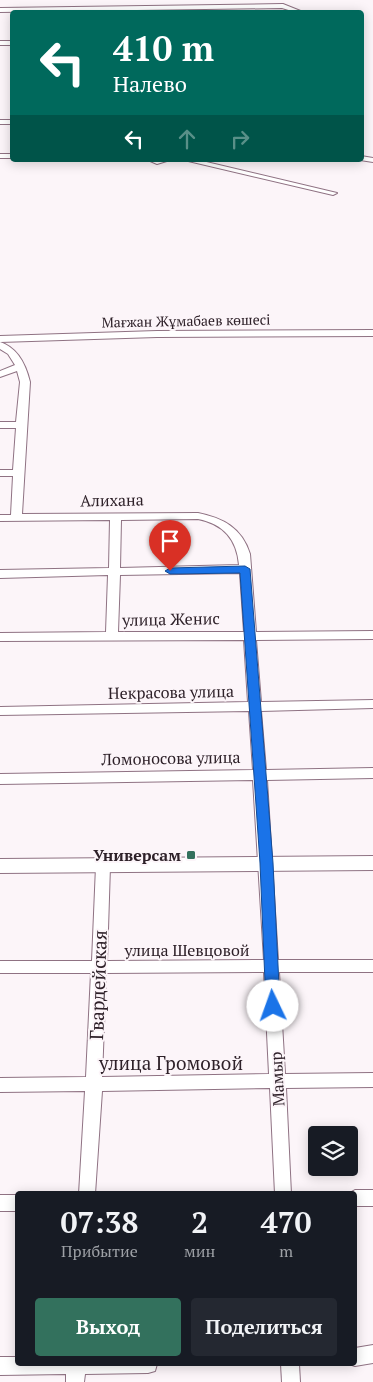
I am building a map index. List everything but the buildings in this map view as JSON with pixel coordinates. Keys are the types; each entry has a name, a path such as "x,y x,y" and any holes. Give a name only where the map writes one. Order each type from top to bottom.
{"main road":[{"path":"0,866 373,863"}],"street":[{"path":"172,0 172,10 283,6 294,10"},
{"path":"197,162 333,193"},
{"name":"Мағжан Жұмабаев көшесі","path":"0,339 157,334 373,333"},
{"path":"0,345 11,352 21,366 25,382 16,518"},
{"path":"0,374 21,366"},
{"path":"0,425 21,425"},
{"path":"0,473 18,473"},
{"name":"Алихана","path":"0,518 198,516 217,520 223,524"},
{"path":"112,636 116,517"},
{"name":"Мамыр","path":"223,524 241,542 245,569 266,863 283,1191"},
{"path":"0,574 245,569"},
{"name":"улица Женис","path":"0,637 250,634 373,635"},
{"name":"Некрасова улица","path":"0,711 254,708 373,704"},
{"name":"Ломоносова улица","path":"0,779 373,773"},
{"name":"Гвардейская","path":"87,1191 94,1083 103,866"},
{"name":"улица Шевцовой","path":"0,967 373,966"},
{"name":"улица Громовой","path":"0,1085 373,1080"},
{"path":"357,1198 373,1198"},
{"path":"0,1203 15,1202"},
{"path":"357,1357 373,1354"},
{"path":"0,1366 76,1370 124,1366"},
{"path":"290,1366 291,1382"}],"place":[{"name":"Универсам","path":"191,855"}],"route":[{"path":"170,571 245,569 266,863 273,1006"}]}
